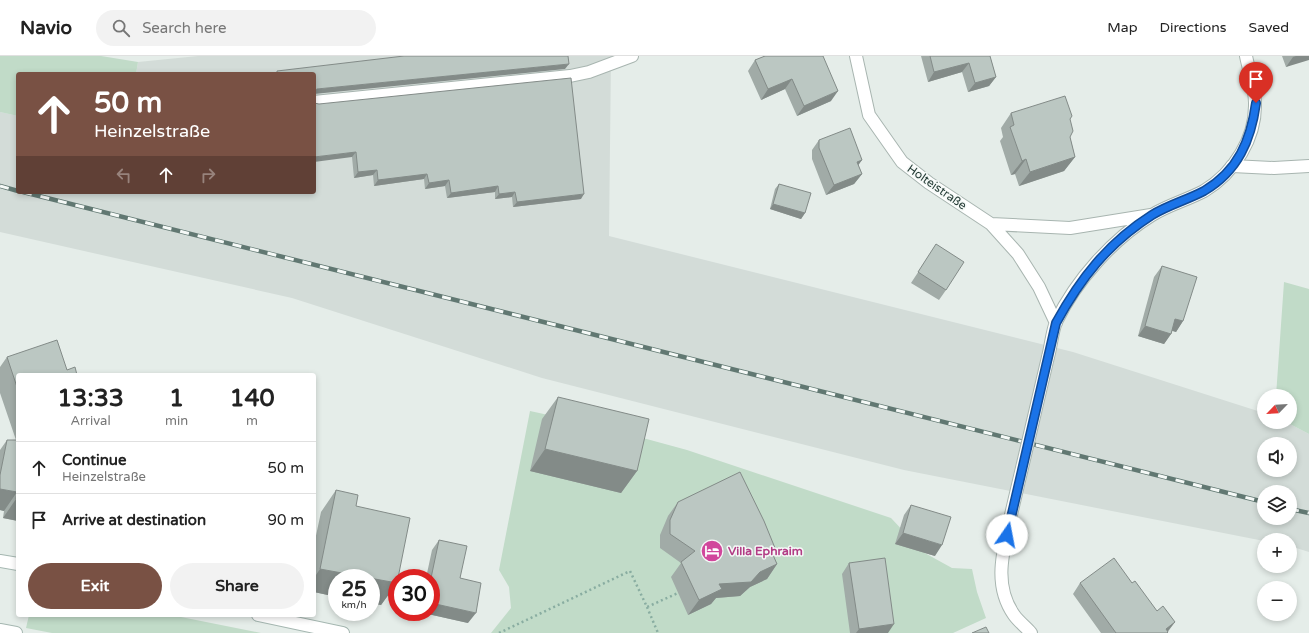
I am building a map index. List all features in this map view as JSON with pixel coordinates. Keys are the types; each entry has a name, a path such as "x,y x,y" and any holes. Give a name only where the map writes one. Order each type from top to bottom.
{"street":[{"path":"316,102 570,76 589,72 632,56"},
{"name":"Holteistraße","path":"856,56 869,115 902,162 929,184 991,224 1018,254 1039,286 1056,323"},
{"path":"1031,633 1014,616 1005,598 1000,566 1056,323 1071,296 1104,252 1152,215 1204,191 1221,179 1232,166 1244,149 1253,126 1256,103 1246,56"},
{"path":"1232,166 1274,168 1309,166"},
{"name":"Holteistraße","path":"991,224 1070,228 1152,215"},
{"path":"0,561 16,564"},
{"path":"267,617 343,633"},
{"path":"0,630 16,633"}],"path":[{"path":"499,633 630,571 658,633"},
{"path":"646,607 678,593"}],"shaded area":[{"path":"198,56 611,56 609,236 1073,352 1257,411 1257,429 1297,429 1297,428 1309,434 1309,552 1297,548 1297,533 1257,533 1257,540 904,470 542,378 292,298 0,232 0,112 16,116 16,194 316,194 316,72 136,72 138,62"}],"green space":[{"path":"0,56 101,56 138,62 136,72 16,72 16,116 0,112"},
{"path":"1284,282 1309,289 1309,434 1297,428 1297,389 1276,389"},
{"path":"530,411 599,426 687,450 891,518 923,552 952,568 972,569 977,592 986,618 953,633 491,633 511,608 509,587 499,570"},
{"path":"29,617 181,617 261,633 52,633 26,628"}],"building":[{"path":"404,56 568,56 569,64 316,90 316,72 277,71"},
{"path":"765,56 823,56 838,91 804,106 792,79 768,89 755,60"},
{"path":"930,56 990,56 996,77 975,83 969,63 934,72"},
{"path":"571,78 584,194 517,202 515,192 499,194 498,186 451,193 449,180 429,183 427,174 378,180 377,170 358,172 356,152 316,157 316,103"},
{"path":"1065,96 1072,116 1070,119 1073,131 1070,137 1075,157 1030,172 1026,159 1022,161 1010,127 1014,125 1011,113"},
{"path":"850,128 862,160 857,162 862,174 834,185 819,148 819,140"},
{"path":"779,184 811,193 805,213 773,204"},
{"path":"936,244 964,262 946,290 918,272"},
{"path":"1162,266 1197,277 1183,321 1175,319 1171,334 1145,326"},
{"path":"57,340 67,370 75,367 76,373 16,373 16,384 7,357"},
{"path":"558,397 649,419 637,471 545,449"},
{"path":"7,440 16,440 16,492 0,489 0,475"},
{"name":"Villa Ephraim","path":"740,472 764,521 775,548 773,555 777,564 760,572 751,582 719,584 722,589 699,600 681,562 695,551 670,534 670,520 678,502"},
{"path":"336,490 358,495 356,506 410,518 400,569 388,569 388,581 380,580 380,569 328,569 328,570 320,569"},
{"path":"911,505 951,517 942,545 903,533"},
{"path":"439,540 467,546 460,578 481,583 476,613 440,605 440,569 433,569"},
{"path":"885,558 894,624 859,629 849,563"},
{"path":"1114,558 1132,583 1135,581 1157,611 1163,606 1175,622 1166,629 1168,632 1167,633 1116,633 1080,583"},
{"path":"986,627 989,633 972,633"}],"railway":[{"path":"0,186 16,190"},
{"path":"31,194 1257,500"},
{"path":"1297,510 1309,513"}],"place":[{"name":"Villa Ephraim","path":"712,551"}],"route":[{"path":"1007,535 1056,323 1071,296 1104,252 1152,215 1204,191 1221,179 1244,149 1253,126 1256,103"}]}
